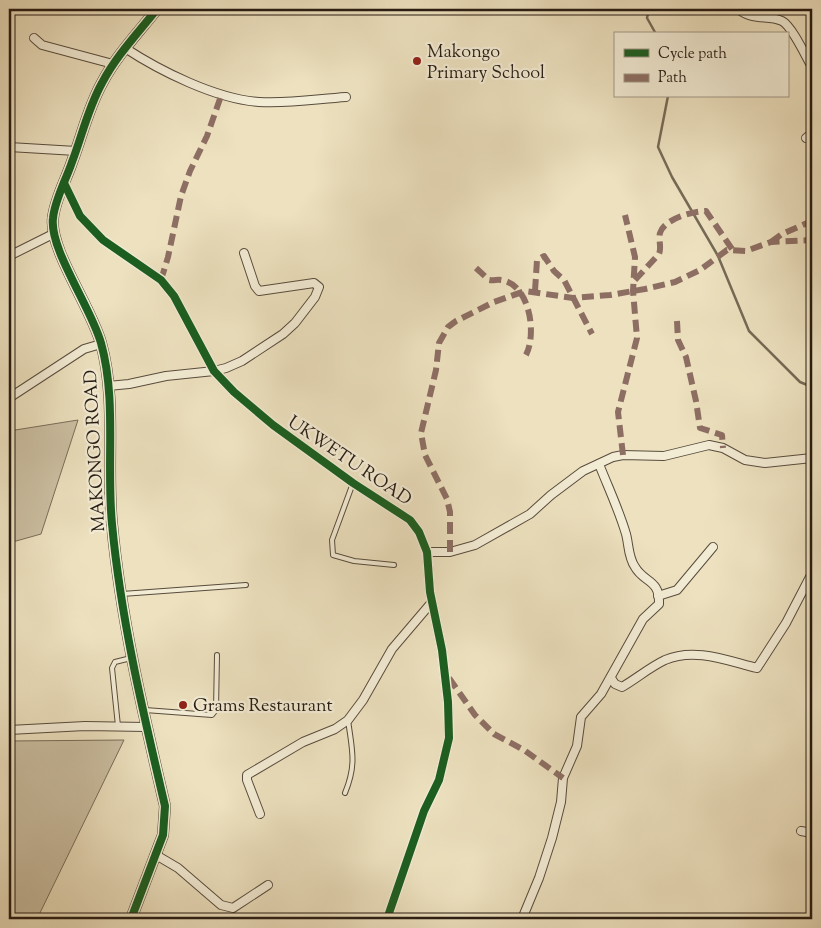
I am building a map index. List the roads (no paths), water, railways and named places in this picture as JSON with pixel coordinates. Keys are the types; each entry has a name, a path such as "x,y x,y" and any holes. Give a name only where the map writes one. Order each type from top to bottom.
{"street":[{"name":"MAKONGO ROAD","path":"131,919 163,835 164,806 119,595 111,520 108,386 101,344 91,313 55,242 53,234 54,212 101,84 113,64 157,9"},
{"path":"738,9 746,16 782,21 789,27 812,67"},
{"path":"34,38 42,45 113,64"},
{"path":"125,48 177,78 240,99 279,103 346,97"},
{"path":"9,147 76,151"},
{"name":"UKWETU ROAD","path":"64,183 80,216 103,240 160,280 174,296 214,371 234,392 273,426 353,483 410,520 419,532 427,552 432,602 445,672 449,721 448,746 439,780 424,811 387,919"},
{"path":"9,256 53,234"},
{"path":"108,386 226,368 242,361 283,334 319,291 319,287 314,283 259,291 255,286 244,253"},
{"path":"9,398 84,349 101,344"},
{"path":"427,552 450,552 475,545 530,514 562,486 583,471 613,457 623,455 664,456 709,445 723,448 745,460 765,463 812,458"},
{"path":"522,919 539,878 552,838 561,802 563,778 577,746 581,718 601,694 643,619 656,607 658,596 651,580 639,574 634,566 626,534 599,464"},
{"path":"658,596 676,590 713,547"},
{"path":"611,678 614,684 622,687 664,660 680,655 692,654 757,668 786,623 812,573"},
{"path":"260,814 247,780 248,775 303,742 334,729 348,720 363,700 392,649 432,602"},
{"path":"9,730 118,726 146,727"},
{"path":"801,831 812,833"},
{"path":"156,855 174,865 221,905 228,908 233,908 268,884"}],"lane":[{"path":"353,483 332,540 333,555 354,561 394,565"},
{"path":"119,595 246,585"},
{"path":"142,710 212,715 216,710 217,655"},
{"path":"118,726 112,668 115,662 131,658"},
{"path":"345,793 354,762 348,720"}],"waterway":[{"path":"649,9 647,18 655,32"},
{"path":"668,98 658,147 672,177 718,256 749,331 800,382 812,387"}],"place":[{"name":"Makongo Primary School","path":"417,61"},
{"name":"Grams Restaurant","path":"183,705"}]}
